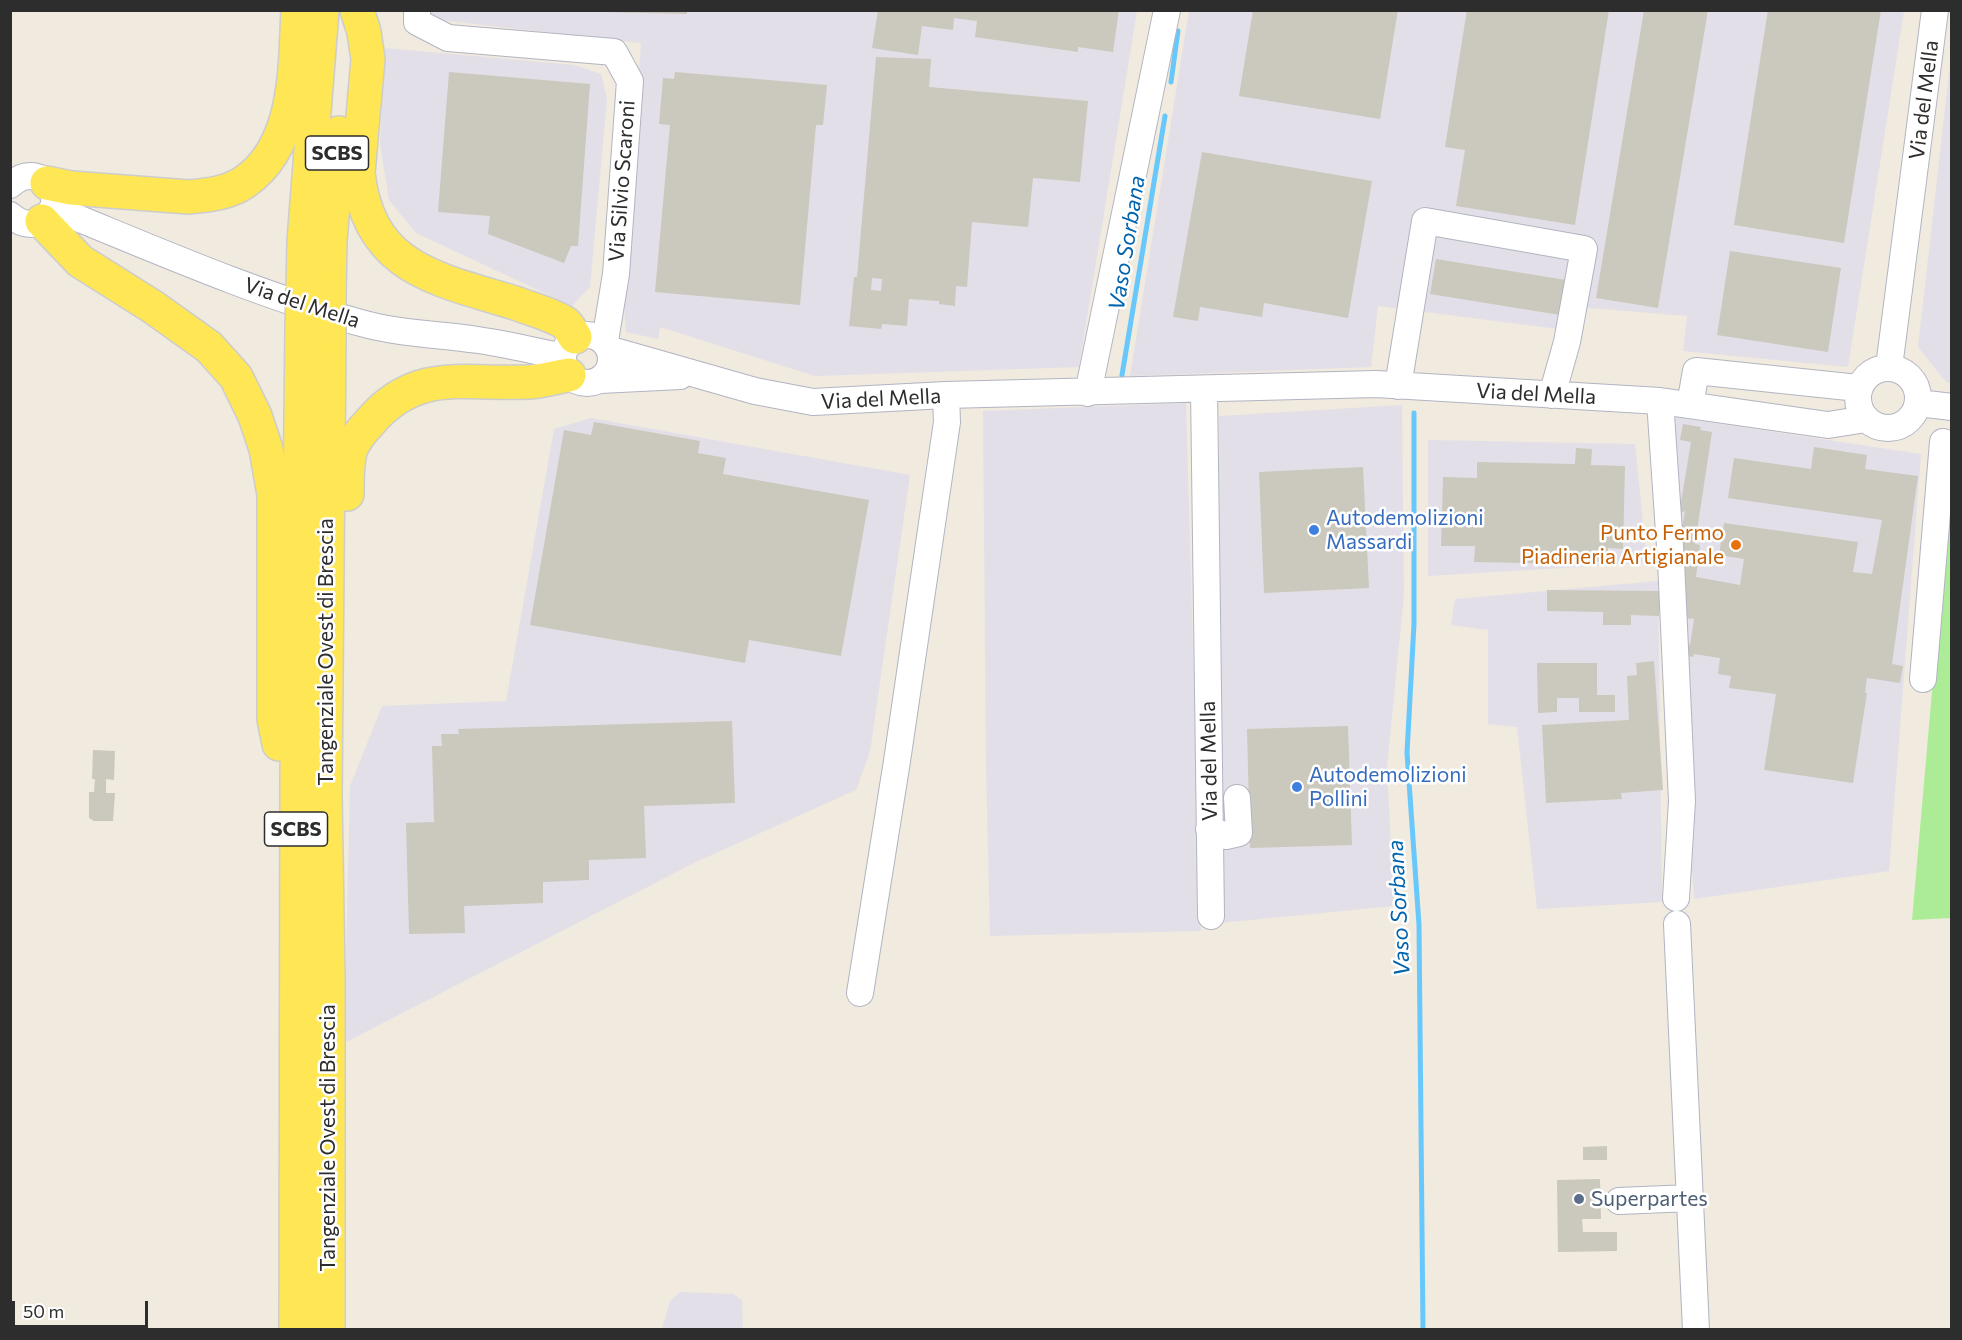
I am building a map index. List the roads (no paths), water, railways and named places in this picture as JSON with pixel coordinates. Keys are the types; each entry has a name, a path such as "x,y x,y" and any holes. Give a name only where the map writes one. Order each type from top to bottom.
{"main road":[{"path":"297,777 279,746 274,719 274,494 266,449 255,416 236,377 209,347 153,307 80,261 47,204 71,188 189,197 228,190 245,182 259,170 283,130 290,106 294,74 298,10"},
{"name":"Tangenziale Ovest di Brescia","path":"321,10 304,242 316,292 328,975 328,1329"},
{"name":"Tangenziale Ovest di Brescia","path":"316,292 330,241 349,10"},
{"path":"325,795 341,755 346,730 346,517 349,454 363,429 382,408 401,395 425,385 448,381 530,382 587,354 565,323 533,309 418,270 396,256 373,228 360,190 358,173 368,59 364,32 357,10"},
{"name":"Tangenziale Ovest di Brescia","path":"296,1329 297,777 316,332"}],"street":[{"name":"Via Silvio Scaroni","path":"417,10 417,22 448,38 614,52 630,81 616,274 587,354"},
{"path":"1088,393 1167,10"},
{"name":"Via del Mella","path":"1889,367 1935,10"},
{"name":"Via del Mella","path":"11,183 18,178 33,176 47,204 188,264 267,293 361,323 409,333 587,354 705,375 755,391 813,402 946,395 1376,384 1660,401 1828,425 1866,419"},
{"name":"Via del Mella","path":"10,215 26,224 47,204"},
{"path":"1398,386 1425,221 1584,249 1567,342 1552,395"},
{"path":"1889,367 1898,369 1916,386 1912,412 1899,426 1885,428 1872,424 1866,419 1858,405 1858,388 1870,372 1889,367"},
{"path":"1690,405 1696,371 1858,388"},
{"name":"Via del Mella","path":"1204,389 1211,916"},
{"path":"860,993 897,761 943,445 946,395"},
{"path":"1660,401 1671,561 1682,801 1676,898"},
{"path":"1912,412 1952,407"},
{"path":"1912,412 1947,442 1923,678"},
{"path":"1209,829 1226,836 1239,833 1237,798"},
{"path":"1677,924 1696,1329"},
{"path":"1619,1201 1690,1198"}],"waterway":[{"name":"Vaso Sorbana","path":"1171,82 1178,31"},
{"name":"Vaso Sorbana","path":"1122,375 1165,116"},
{"name":"Vaso Sorbana","path":"1414,413 1414,624 1407,753 1419,925 1423,1330"}],"place":[{"name":"Autodemolizioni Massardi","path":"1314,530"},
{"name":"Punto Fermo Piadineria Artigianale","path":"1736,545"},
{"name":"Autodemolizioni Pollini","path":"1297,787"},
{"name":"Superpartes","path":"1579,1199"}]}
